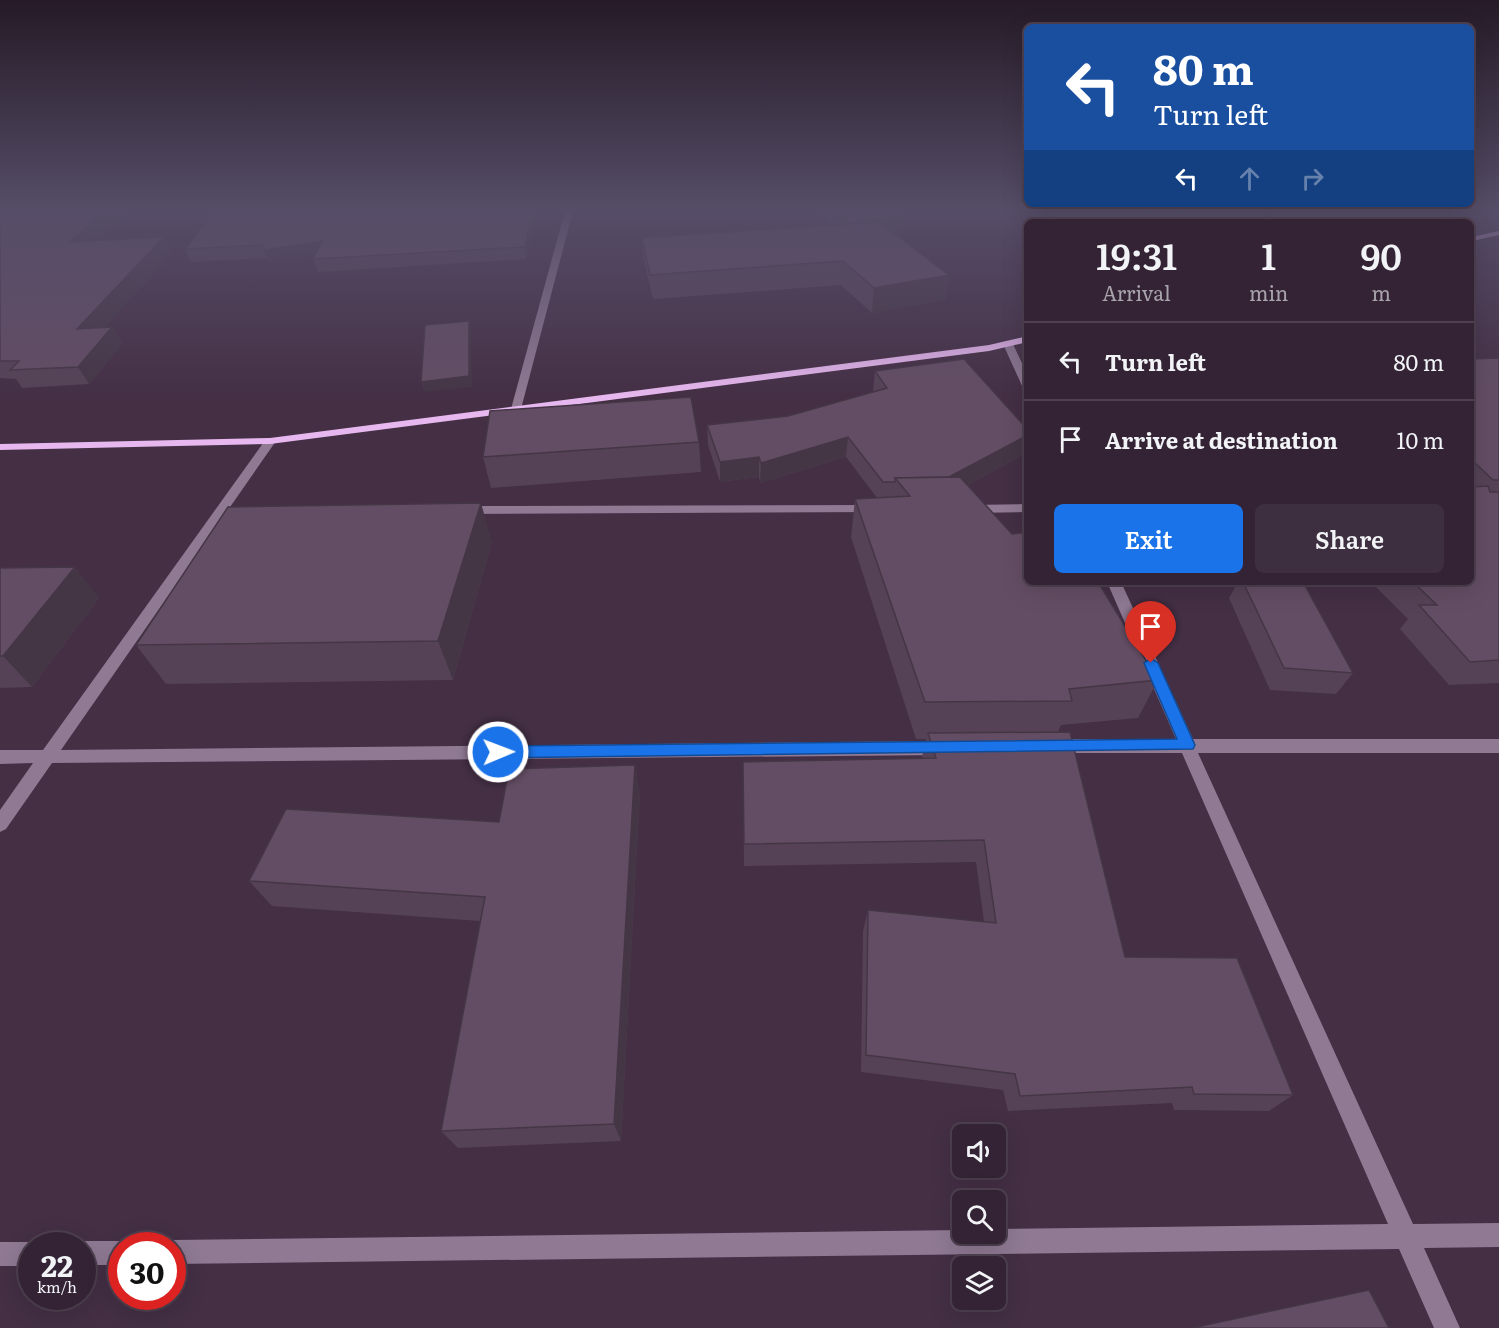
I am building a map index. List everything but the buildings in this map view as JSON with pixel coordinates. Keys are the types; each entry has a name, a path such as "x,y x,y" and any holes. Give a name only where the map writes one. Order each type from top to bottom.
{"main road":[{"path":"0,447 270,441 1008,344 1024,340"}],"street":[{"path":"516,409 552,273"},
{"path":"1008,344 1024,354"},
{"path":"1008,344 1024,379"},
{"path":"0,824 227,511 270,441"},
{"path":"956,509 1024,508"},
{"path":"446,510 885,509"},
{"path":"1115,585 1447,1328"},
{"path":"1033,747 1499,746"},
{"path":"0,757 962,747"},
{"path":"186,1252 1499,1235"},
{"path":"0,1254 18,1254"}],"route":[{"path":"498,752 1187,745 1151,663"}]}
